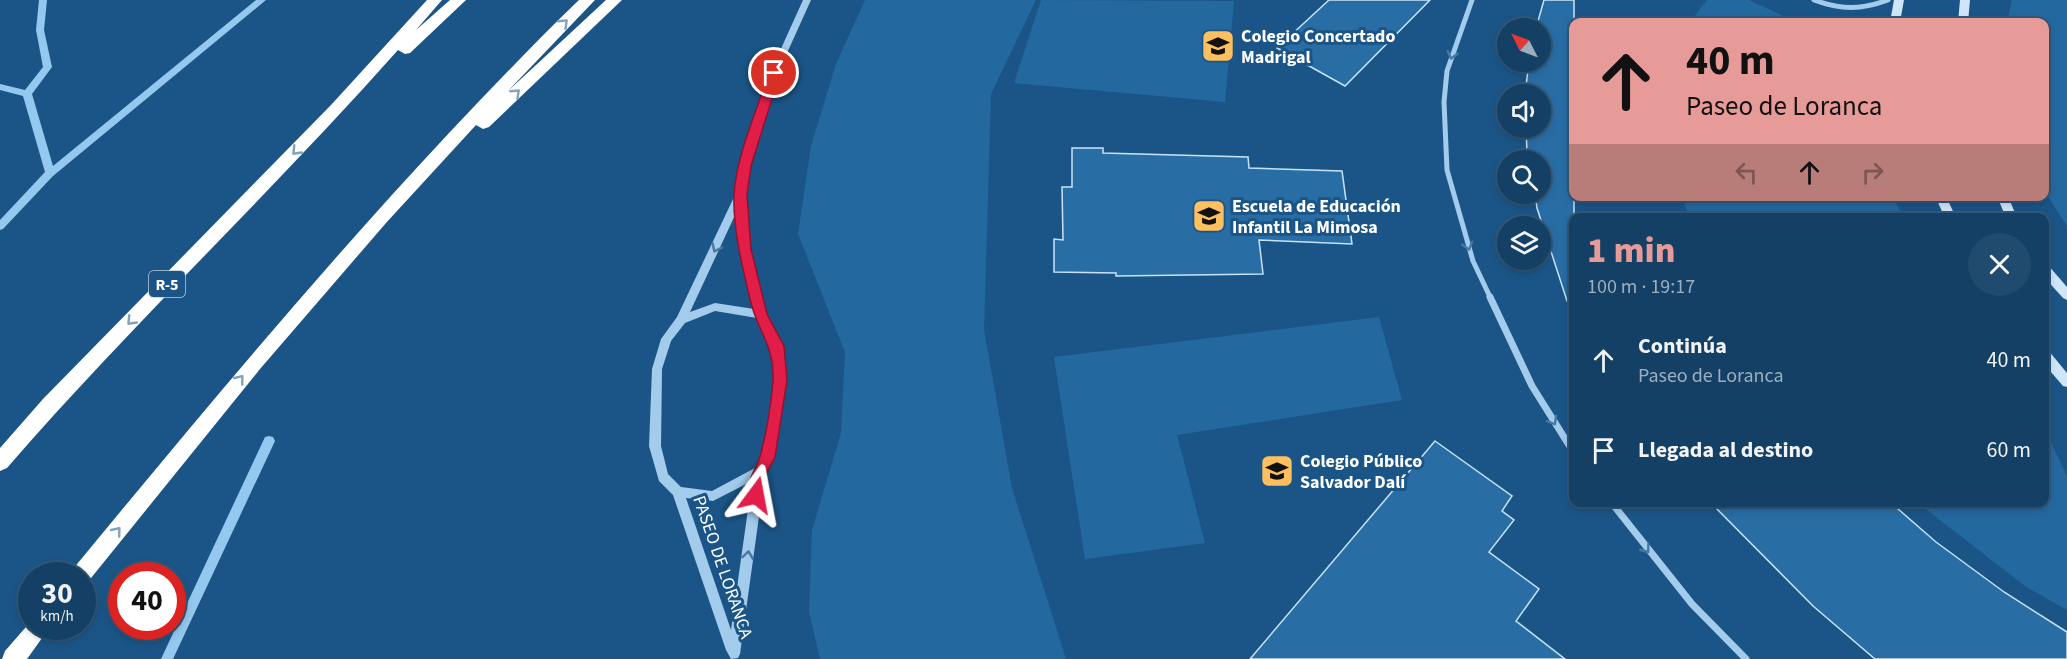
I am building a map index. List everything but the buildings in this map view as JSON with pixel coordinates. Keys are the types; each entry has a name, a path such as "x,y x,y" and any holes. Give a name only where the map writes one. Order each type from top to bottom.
{"highway":[{"path":"337,109 435,0"},
{"name":"R-5","path":"0,462 50,405 337,109 459,0"},
{"path":"91,562 254,363 380,218 546,40 588,0"},
{"path":"380,218 615,0"},
{"path":"13,659 28,640"}],"main road":[{"path":"1896,18 1899,0"},
{"path":"1963,18 1965,0"},
{"path":"2049,274 2067,295"},
{"path":"2049,360 2067,382"}],"street":[{"path":"740,195 681,320 666,339 657,369 655,446 663,477 678,492 713,496 759,472 768,457 780,380 777,346 760,314 744,249 740,195 745,166 774,73 807,0"},
{"path":"1472,0 1447,71 1444,102 1447,170 1473,261 1532,386 1569,445"},
{"path":"1814,0 1835,9 1856,10 1888,0"},
{"path":"681,320 715,307 760,314"},
{"name":"PASEO DE LORANCA","path":"734,657 759,472"},
{"name":"PASEO DE LORANCA","path":"678,492 734,657"},
{"path":"1615,507 1676,588 1746,659"}],"shaded area":[{"path":"865,0 1036,0 991,94 984,330 1012,488 1066,659 820,659 809,611 812,530 841,433 845,352 798,234 811,146 836,64"},
{"path":"1041,0 1234,1 1225,102 1014,83"},
{"path":"1707,0 1749,0 1787,18 1693,18"},
{"path":"2012,0 2067,0 2067,226 2049,198 2049,18 2008,18"},
{"path":"1683,201 1895,201 1901,213 1688,213"},
{"path":"1379,317 1402,400 1177,435 1205,543 1085,559 1054,357"},
{"path":"2049,438 2067,476 2067,610 2025,586 1923,507 2049,507"}],"waterway":[{"path":"27,94 48,67 40,30 43,0"},
{"path":"50,173 262,0"},
{"path":"0,87 27,94"},
{"path":"27,94 50,173"},
{"path":"0,226 50,173"},
{"path":"167,659 269,441"}],"place":[{"name":"Colegio Concertado Madrigal","path":"1218,46"},
{"name":"Escuela de Educación Infantil La Mimosa","path":"1209,216"},
{"name":"Colegio Público Salvador Dalí","path":"1277,471"}],"route":[{"path":"756,495 759,472 768,457 780,380 777,346 760,314 744,249 740,195 745,166 774,73"}]}
